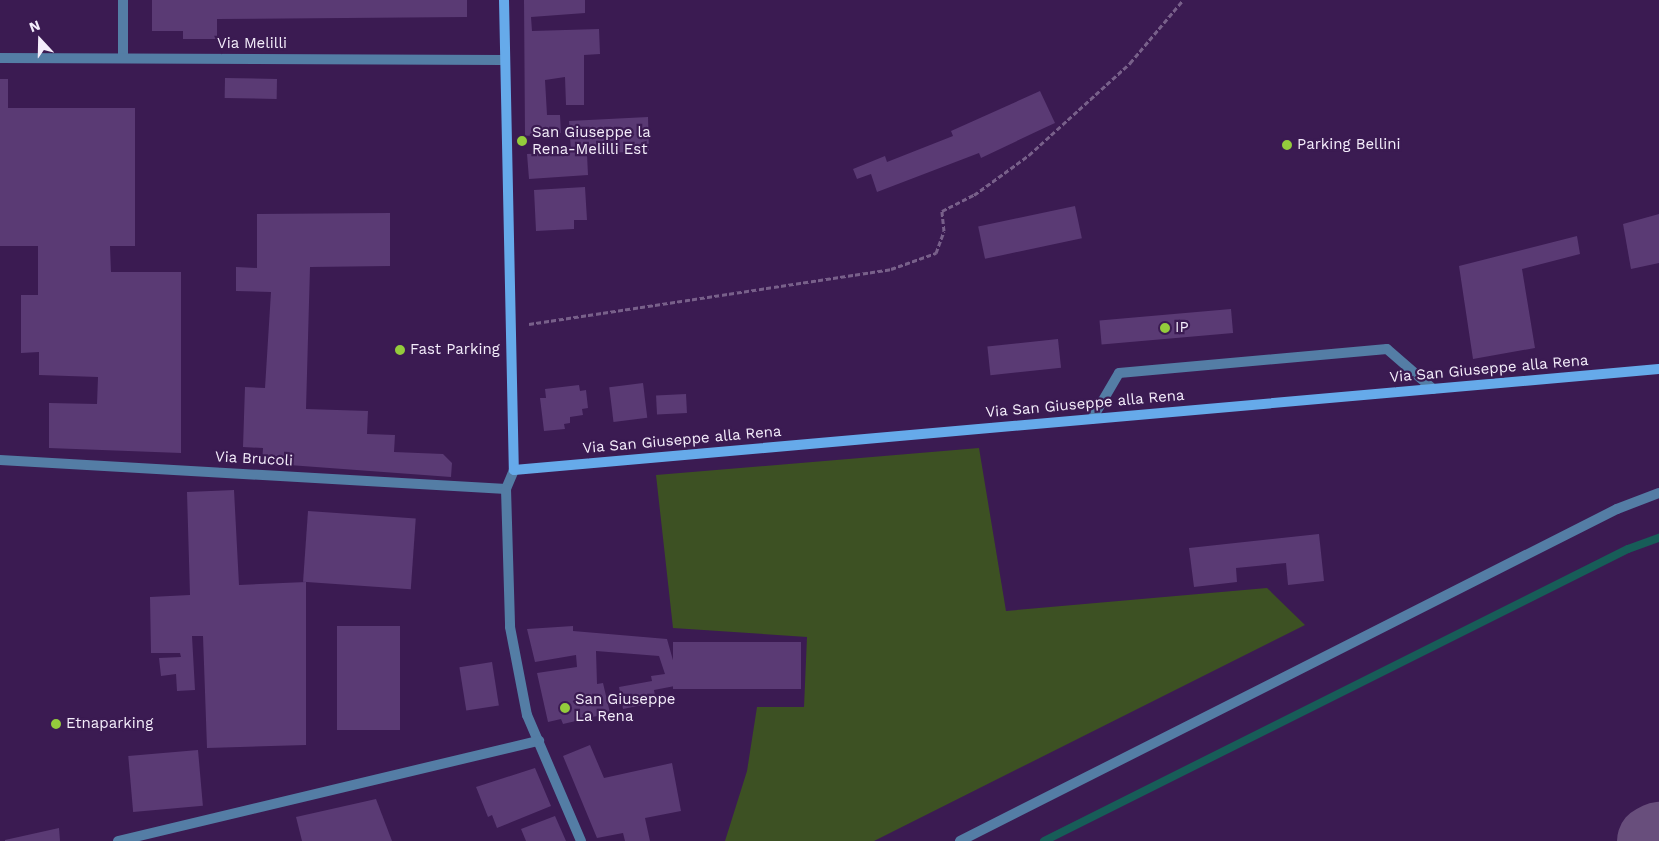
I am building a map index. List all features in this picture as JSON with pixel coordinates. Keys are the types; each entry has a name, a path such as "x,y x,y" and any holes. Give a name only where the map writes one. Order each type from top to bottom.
{"main road":[{"path":"504,0 514,470"},
{"name":"Via San Giuseppe alla Rena","path":"514,470 1659,369"}],"street":[{"path":"123,0 124,58"},
{"name":"Via Melilli","path":"0,58 504,60"},
{"path":"1092,419 1118,374 1387,349 1433,389"},
{"name":"Via Brucoli","path":"0,460 506,489"},
{"path":"514,470 506,489 510,627 527,715 581,841"},
{"path":"960,841 1608,514 1659,493"},
{"path":"118,841 538,741"}],"path":[{"path":"511,327 891,269 936,253 944,231 942,211 974,195 1029,155 1130,63 1183,0"}],"green space":[{"path":"979,448 1006,611 1267,588 1305,625 874,841 725,841 747,771 757,707 804,707 807,637 673,628 656,475"}],"building":[{"path":"152,0 467,0 467,17 217,19 217,39 183,39 183,31 152,31"},
{"path":"524,0 585,0 585,13 531,17 532,31 599,29 600,54 584,55 584,105 566,105 565,77 545,80 547,115 560,115 561,133 525,136"},
{"path":"225,78 277,79 277,99 225,98"},
{"path":"0,79 8,79 8,108 135,108 135,246 110,246 111,272 181,272 181,453 49,448 49,403 97,404 98,377 39,375 39,352 21,353 21,295 38,295 38,246 0,246"},
{"path":"1040,91 1055,123 981,158 979,153 877,192 871,174 857,179 853,169 885,156 887,162 953,136 951,131"},
{"path":"648,117 649,151 587,154 588,175 529,179 527,154 571,152 569,121"},
{"path":"585,187 587,220 574,220 574,229 536,231 534,190"},
{"path":"1075,206 1082,238 985,259 978,227"},
{"path":"390,213 390,266 310,267 306,409 368,411 367,434 395,435 394,452 443,454 452,463 451,477 262,463 263,448 243,447 245,387 265,388 271,292 236,291 236,267 257,268 257,214"},
{"path":"1659,214 1659,263 1631,269 1623,224"},
{"path":"1577,236 1580,254 1522,269 1535,348 1473,359 1459,266"},
{"path":"1231,309 1233,333 1102,344 1100,321"},
{"path":"1058,339 1061,368 990,375 987,346"},
{"path":"643,383 647,418 614,422 609,387"},
{"path":"579,385 580,391 586,390 588,408 582,409 583,415 570,417 570,423 564,424 565,429 544,431 540,398 546,398 545,389"},
{"path":"686,394 687,413 657,415 656,396"},
{"path":"234,490 239,585 306,582 306,745 207,748 203,636 192,636 195,690 177,691 176,674 161,676 159,658 181,657 180,653 151,653 150,597 190,595 187,492"},
{"path":"308,511 416,519 411,589 303,582"},
{"path":"1319,534 1324,581 1288,585 1286,563 1236,568 1237,582 1194,587 1189,548"},
{"path":"337,626 400,626 400,730 337,730"},
{"path":"573,626 573,631 667,639 680,685 654,690 656,702 623,709 619,687 652,681 651,676 665,674 659,656 596,651 597,684 603,683 610,713 563,724 561,719 548,722 537,673 577,667 576,655 535,662 527,629"},
{"path":"673,642 801,642 801,689 673,689"},
{"path":"492,662 499,705 466,711 459,667"},
{"path":"590,745 604,778 672,763 681,811 645,818 650,841 625,841 623,833 597,838 563,756"},
{"path":"198,750 203,806 133,812 128,756"},
{"path":"535,768 551,806 497,828 492,815 488,817 476,787"},
{"path":"376,799 392,841 302,841 296,817"},
{"path":"555,816 566,841 526,841 521,829"},
{"path":"59,828 60,841 5,841 5,840"}],"waterway":[{"path":"1044,841 1628,549 1659,538"}],"taxiway":[{"path":"1653,841 1659,838"}],"place":[{"name":"San Giuseppe la Rena-Melilli Est","path":"522,141"},
{"name":"Parking Bellini","path":"1287,145"},
{"name":"IP","path":"1165,328"},
{"name":"Fast Parking","path":"400,350"},
{"name":"San Giuseppe La Rena","path":"565,708"},
{"name":"Etnaparking","path":"56,724"}]}
